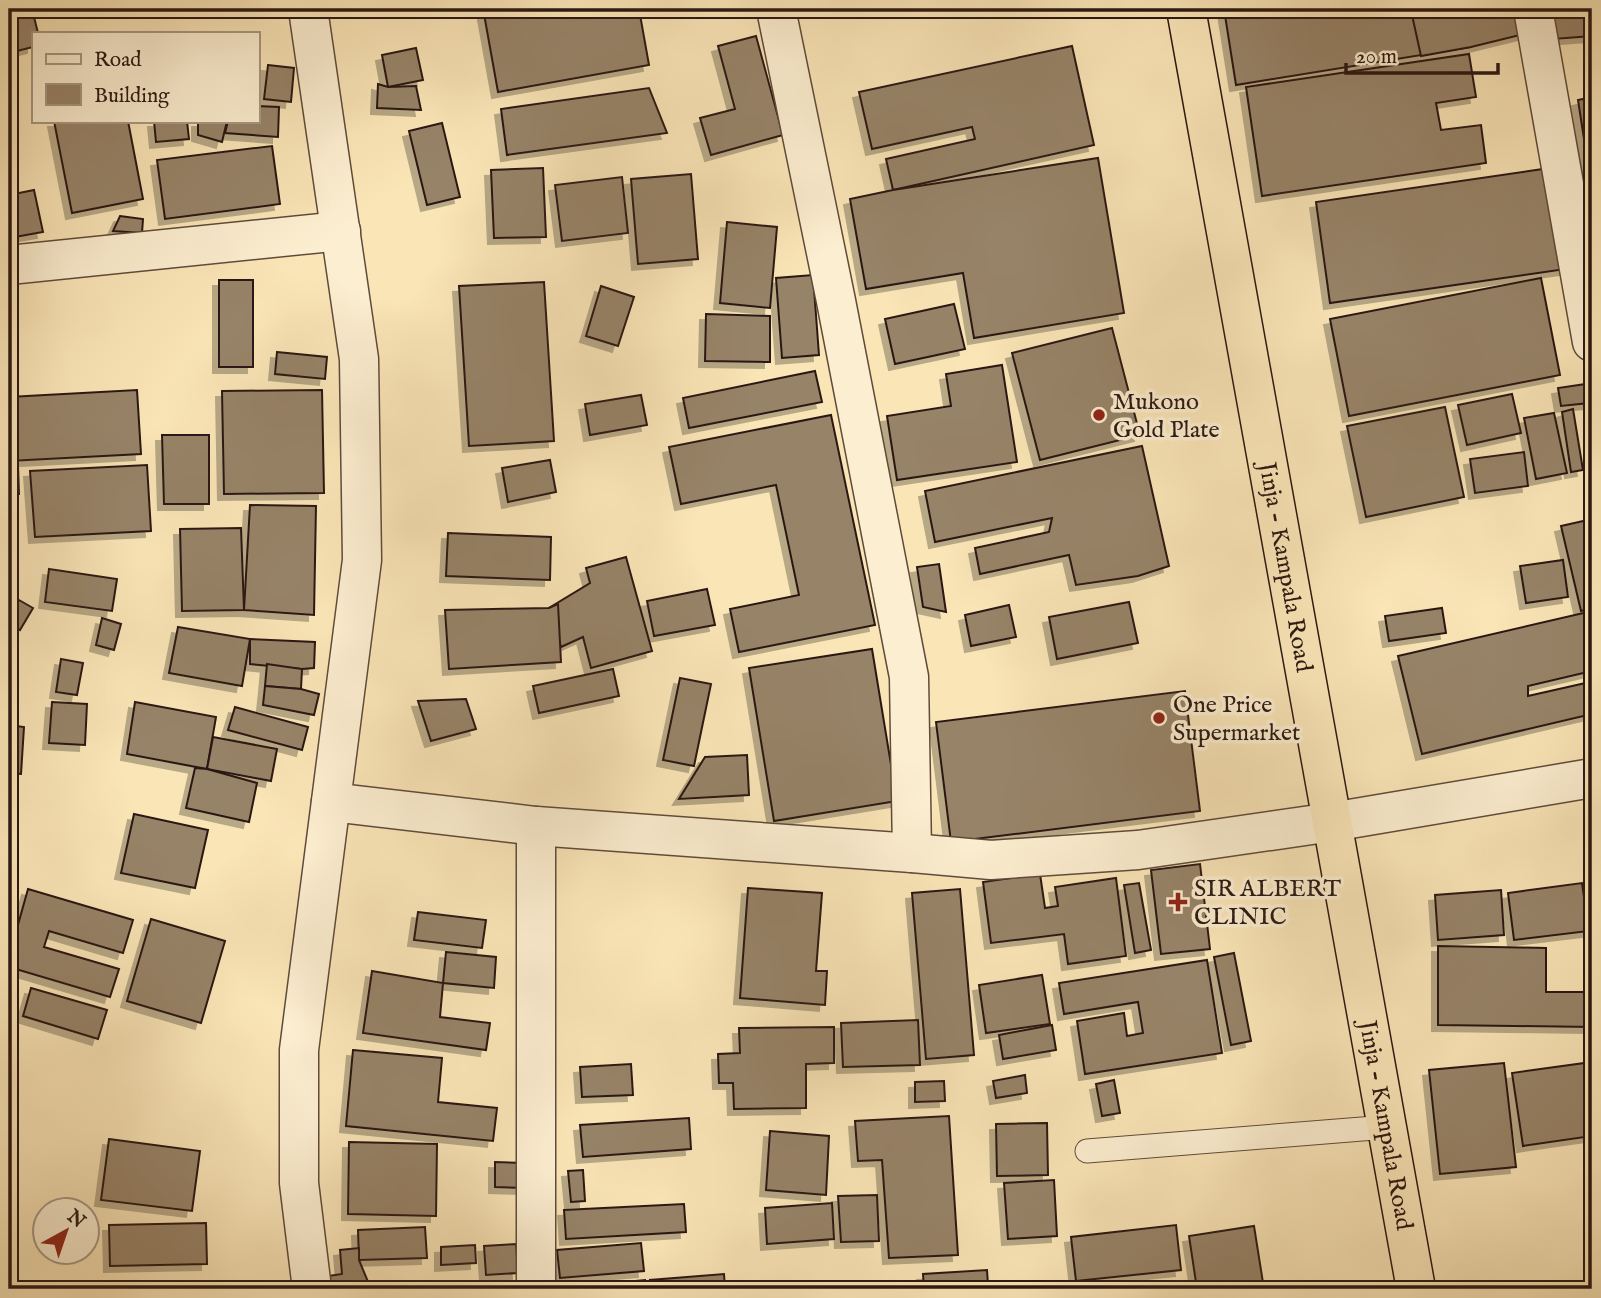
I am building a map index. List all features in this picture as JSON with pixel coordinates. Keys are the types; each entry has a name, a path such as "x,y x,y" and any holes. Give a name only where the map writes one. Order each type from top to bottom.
{"highway":[{"name":"Jinja - Kampala Road","path":"1186,9 1416,1289"}],"street":[{"path":"308,9 359,359 362,560 299,1050 299,1183 312,1289"},
{"path":"776,9 909,677 912,853"},
{"path":"1533,9 1592,342"},
{"path":"9,265 341,231"},
{"path":"331,802 536,826 991,860 1138,850 1332,822 1592,778"},
{"path":"536,826 536,1289"}],"lane":[{"path":"1087,1151 1387,1127"}],"building":[{"path":"9,9 32,9 38,32 32,32 32,47 9,53"},
{"path":"517,9 639,9 649,65 498,92 484,14"},
{"path":"1224,9 1464,9 1471,47 1236,85"},
{"path":"1442,9 1518,9 1524,34 1421,56 1412,15"},
{"path":"1548,9 1592,9 1592,36 1553,39"},
{"path":"756,36 783,135 711,155 700,118 735,109 718,46"},
{"path":"1072,46 1094,145 893,190 886,159 975,139 972,127 872,149 859,92"},
{"path":"416,48 423,80 388,87 382,55"},
{"path":"1469,54 1476,97 1436,103 1441,130 1481,125 1486,163 1262,196 1246,87"},
{"path":"268,65 294,68 291,102 264,99"},
{"path":"378,84 388,87 416,86 421,110 377,108"},
{"path":"649,88 667,133 507,155 501,109"},
{"path":"1592,97 1592,191 1578,100"},
{"path":"259,106 279,107 278,137 225,133 228,122 259,122"},
{"path":"54,122 128,122 143,199 72,213"},
{"path":"154,122 187,122 189,139 156,142"},
{"path":"198,122 227,122 222,142 198,135"},
{"path":"442,123 460,197 427,205 409,131"},
{"path":"272,146 280,204 165,219 157,160"},
{"path":"1098,158 1124,313 974,338 963,273 866,289 850,199"},
{"path":"543,168 546,237 494,238 491,170"},
{"path":"1550,168 1566,269 1330,303 1316,202"},
{"path":"691,174 698,259 638,264 631,179"},
{"path":"622,177 628,233 562,241 555,185"},
{"path":"34,190 43,232 9,238 9,195"},
{"path":"120,216 143,219 142,233 113,231"},
{"path":"727,222 777,227 770,308 720,303"},
{"path":"813,275 819,355 782,358 776,278"},
{"path":"1541,278 1560,375 1349,416 1330,319"},
{"path":"219,280 253,280 253,367 219,367"},
{"path":"544,282 554,441 469,446 459,286"},
{"path":"601,286 634,297 618,346 586,336"},
{"path":"954,304 965,349 895,364 885,319"},
{"path":"706,314 770,316 770,362 705,361"},
{"path":"1112,328 1140,435 1040,460 1012,353"},
{"path":"277,352 327,357 325,379 275,374"},
{"path":"1002,365 1017,462 897,480 887,416 951,406 946,374"},
{"path":"815,371 822,402 689,428 683,398"},
{"path":"1586,384 1589,403 1561,406 1558,388"},
{"path":"137,390 141,454 9,461 9,397"},
{"path":"322,390 324,493 224,494 222,391"},
{"path":"1512,394 1521,433 1467,445 1458,405"},
{"path":"641,395 647,425 590,435 585,404"},
{"path":"1445,407 1464,497 1366,517 1347,426"},
{"path":"1573,409 1583,470 1571,472 1562,412"},
{"path":"1554,413 1567,473 1536,479 1524,418"},
{"path":"831,415 875,625 739,652 730,609 799,595 776,485 681,504 669,447"},
{"path":"162,435 209,435 209,504 164,504"},
{"path":"1142,446 1169,566 1138,576 1076,585 1069,555 980,574 975,548 1049,532 1052,518 935,542 925,491"},
{"path":"1524,452 1528,486 1475,493 1470,459"},
{"path":"550,460 556,492 508,502 502,468"},
{"path":"147,465 151,531 35,537 30,471"},
{"path":"18,466 19,494 9,494 9,467"},
{"path":"250,505 316,506 314,615 244,610"},
{"path":"1592,519 1592,608 1581,611 1561,526"},
{"path":"241,528 244,610 182,611 180,529"},
{"path":"448,533 551,537 550,580 446,576"},
{"path":"626,557 652,651 591,668 583,637 561,647 549,608 590,583 586,568"},
{"path":"1563,560 1568,597 1526,603 1520,566"},
{"path":"939,564 946,612 923,607 917,567"},
{"path":"49,569 117,579 112,611 45,602"},
{"path":"707,589 715,625 654,636 647,601"},
{"path":"19,600 33,608 20,630 9,623"},
{"path":"1129,602 1138,643 1057,659 1049,617"},
{"path":"558,604 561,662 449,669 445,610 549,608"},
{"path":"1009,605 1016,637 971,646 965,615"},
{"path":"1442,608 1446,633 1389,641 1385,616"},
{"path":"1592,611 1592,671 1528,686 1528,696 1590,682 1592,714 1422,754 1398,656"},
{"path":"102,618 121,624 114,650 96,645"},
{"path":"178,627 250,639 242,686 169,673"},
{"path":"250,639 315,642 314,668 250,664"},
{"path":"872,649 897,801 774,821 749,668"},
{"path":"61,659 83,663 77,695 56,692"},
{"path":"267,664 302,669 301,689 265,686"},
{"path":"613,669 619,696 539,713 533,686"},
{"path":"680,678 711,684 694,766 663,760"},
{"path":"265,686 301,689 319,694 314,715 263,705"},
{"path":"1185,691 1200,811 951,842 936,722"},
{"path":"466,699 476,729 431,741 418,701"},
{"path":"52,702 87,704 85,745 49,743"},
{"path":"135,702 216,717 207,769 127,754"},
{"path":"235,707 308,727 302,750 228,730"},
{"path":"9,725 24,727 21,774 9,773"},
{"path":"213,737 277,749 271,781 207,769"},
{"path":"747,755 749,795 679,799 705,757"},
{"path":"195,768 257,783 249,822 186,808"},
{"path":"134,814 208,830 195,888 121,873"},
{"path":"1200,864 1210,949 1161,954 1151,870"},
{"path":"1040,874 1045,908 1058,906 1055,887 1116,878 1126,956 1068,964 1064,934 991,943 983,882"},
{"path":"1139,883 1151,950 1135,953 1124,885"},
{"path":"1582,883 1589,931 1514,940 1508,893"},
{"path":"748,888 822,893 816,971 827,971 825,1005 740,998"},
{"path":"28,889 133,920 123,953 49,931 44,947 119,969 110,997 9,967 9,957"},
{"path":"960,889 974,1055 926,1059 912,893"},
{"path":"1501,890 1504,935 1438,940 1435,895"},
{"path":"418,912 486,920 482,948 414,940"},
{"path":"151,919 225,941 201,1023 127,1001"},
{"path":"1438,946 1546,948 1546,992 1592,992 1592,1027 1438,1025"},
{"path":"446,952 496,957 494,988 443,983"},
{"path":"1234,953 1251,1041 1231,1045 1214,957"},
{"path":"1207,960 1222,1053 1085,1074 1077,1021 1124,1013 1127,1036 1143,1033 1138,1002 1064,1014 1059,983"},
{"path":"372,971 443,983 440,1017 490,1023 486,1050 363,1033"},
{"path":"1042,975 1050,1024 986,1033 979,985"},
{"path":"31,988 107,1010 98,1039 23,1016"},
{"path":"918,1020 920,1065 843,1067 841,1023"},
{"path":"1052,1025 1056,1050 1003,1059 999,1035"},
{"path":"834,1027 834,1063 806,1064 806,1108 734,1109 733,1083 719,1083 718,1054 740,1053 739,1028"},
{"path":"353,1050 442,1058 438,1102 497,1108 493,1141 346,1126"},
{"path":"1592,1062 1592,1136 1523,1146 1512,1073"},
{"path":"1504,1063 1516,1167 1440,1174 1429,1070"},
{"path":"631,1064 633,1095 582,1097 580,1067"},
{"path":"1025,1075 1027,1093 996,1098 993,1081"},
{"path":"1114,1080 1120,1113 1102,1116 1096,1084"},
{"path":"944,1081 945,1101 915,1102 915,1082"},
{"path":"949,1116 958,1255 889,1258 882,1160 858,1161 855,1121"},
{"path":"689,1118 691,1149 583,1157 580,1125"},
{"path":"1047,1123 1048,1175 997,1176 996,1124"},
{"path":"770,1131 829,1136 826,1195 766,1190"},
{"path":"109,1139 200,1151 192,1211 102,1200"},
{"path":"349,1142 437,1144 436,1216 348,1214"},
{"path":"495,1162 526,1163 526,1188 495,1187"},
{"path":"583,1170 585,1201 571,1202 568,1171"},
{"path":"1054,1180 1057,1236 1008,1239 1004,1183"},
{"path":"877,1195 879,1241 841,1242 838,1196"},
{"path":"832,1203 834,1239 767,1244 765,1208"},
{"path":"684,1204 686,1232 566,1239 564,1210"},
{"path":"206,1223 207,1264 110,1266 109,1225"},
{"path":"1176,1225 1181,1270 1076,1281 1071,1237"},
{"path":"1254,1226 1264,1289 1197,1289 1189,1236"},
{"path":"425,1227 427,1258 359,1260 358,1230"},
{"path":"641,1243 644,1271 560,1278 557,1250"},
{"path":"516,1244 518,1273 486,1275 484,1246"},
{"path":"475,1245 476,1263 441,1265 441,1247"},
{"path":"359,1248 359,1260 371,1289 332,1289 328,1276 342,1274 340,1250"},
{"path":"987,1270 988,1285 1027,1282 1028,1289 924,1289 923,1274"},
{"path":"724,1274 725,1289 651,1289 650,1280"},
{"path":"645,1280 645,1289 559,1289 559,1288"},
{"path":"1083,1282 1084,1289 1058,1289 1058,1284"},
{"path":"1178,1283 1179,1289 1132,1289"}],"place":[{"name":"Mukono Gold Plate","path":"1099,415"},
{"name":"One Price Supermarket","path":"1159,718"},
{"name":"SIR ALBERT CLINIC","path":"1178,902"}]}
